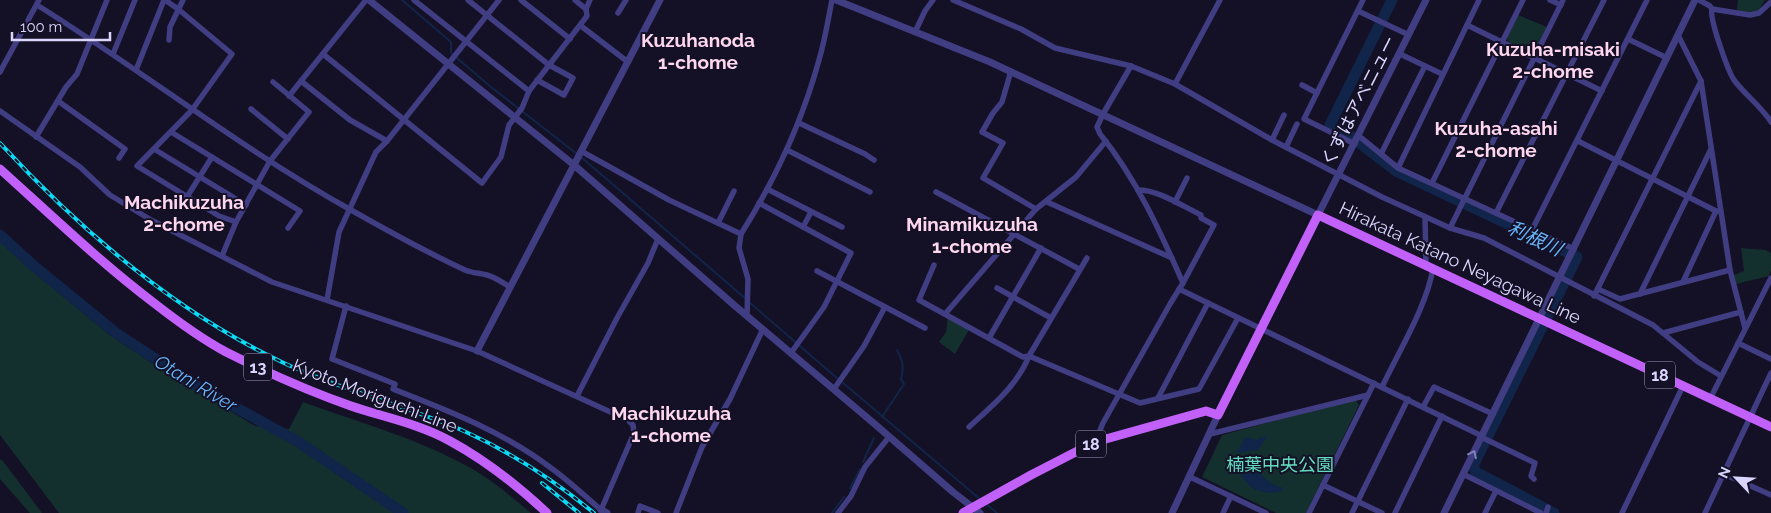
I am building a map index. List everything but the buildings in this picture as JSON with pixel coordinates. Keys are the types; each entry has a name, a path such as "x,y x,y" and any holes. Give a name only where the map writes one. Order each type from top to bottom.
{"main road":[{"name":"Kyoto Moriguchi Line","path":"0,170 89,251 183,326 225,351 268,372 351,406 402,422 449,440 481,459 547,513"},
{"name":"Hirakata Katano Neyagawa Line","path":"1218,416 1318,215 1771,427"},
{"name":"18","path":"963,513 977,510 1031,475 1095,442 1206,411 1218,416"}],"street":[{"path":"36,137 77,74 107,0"},
{"path":"113,54 135,0"},
{"path":"136,70 164,0 178,9 232,54 192,110 137,166 219,216 236,222"},
{"path":"169,40 170,27 182,0"},
{"path":"289,96 367,0 574,165 953,492 977,510"},
{"path":"414,0 529,91"},
{"path":"468,0 549,65 573,78 564,95 537,80"},
{"path":"327,300 339,232 376,152 404,120 499,0"},
{"path":"521,0 570,39"},
{"path":"323,54 482,183 501,157 509,125 522,108 529,91 588,16 586,9 575,0"},
{"path":"586,9 590,0"},
{"path":"618,13 626,0"},
{"path":"748,316 748,279 739,248 741,234 787,150 799,123 819,60 832,0"},
{"path":"836,0 959,48 1011,71 1318,215"},
{"path":"915,32 925,11 933,0"},
{"path":"953,0 1021,29 1055,48 1131,66 1175,84 1272,140 1425,218 1484,238 1637,317 1663,333 1698,362 1721,376"},
{"path":"1175,84 1220,0"},
{"path":"1355,144 1304,119 1363,0"},
{"name":"くずはアベニュー","path":"1318,215 1426,0"},
{"path":"1398,168 1479,0"},
{"path":"1432,183 1523,0"},
{"path":"1450,228 1533,57 1562,3 1550,0"},
{"path":"1496,213 1604,0"},
{"path":"1532,230 1647,0"},
{"path":"1444,513 1463,474 1484,438 1492,414 1544,320 1559,277 1697,0 1710,6 1712,10 1750,15 1759,13 1771,2"},
{"path":"477,351 628,62 657,1"},
{"path":"0,72 38,3 192,110 350,210 455,265 476,274 487,275 510,287"},
{"path":"1712,10 1710,13 1713,27 1734,80 1771,122"},
{"path":"1358,11 1409,35"},
{"path":"1467,25 1602,91"},
{"path":"581,26 628,62"},
{"path":"1678,35 1701,81 1718,211 1730,270 1745,328"},
{"path":"1628,39 1667,58"},
{"path":"1400,54 1442,74"},
{"path":"1131,66 1097,127 1138,190 1162,234 1183,283"},
{"path":"1381,154 1425,66"},
{"path":"1011,71 1002,102 982,132 1003,143 983,178 1036,209"},
{"path":"301,81 350,120 387,141"},
{"path":"1594,296 1701,81"},
{"path":"222,256 236,222 270,161 309,112 273,82"},
{"path":"1302,85 1317,92"},
{"path":"58,102 125,149 119,158"},
{"path":"251,109 288,139"},
{"path":"0,111 80,168 110,196 151,220 272,282 346,306 477,351 628,420 633,426 634,433 604,512 551,467 499,435 435,405 393,389 396,384 332,359 346,306"},
{"path":"1272,140 1284,115"},
{"path":"799,123 874,160"},
{"path":"1286,147 1297,124"},
{"path":"172,132 300,211 289,223"},
{"path":"1358,136 1398,168 1574,249"},
{"path":"1578,141 1718,211"},
{"path":"945,314 1036,209 1076,177 1106,142"},
{"path":"154,149 246,205"},
{"path":"1640,294 1710,149"},
{"path":"787,150 870,192"},
{"path":"581,151 670,200 741,234"},
{"path":"187,197 212,157"},
{"path":"1175,202 1187,178"},
{"path":"766,189 842,227"},
{"path":"1095,442 1103,423 1214,225 1201,218 1201,215 1175,202 1148,190 1138,190"},
{"path":"718,223 734,191"},
{"path":"936,192 1080,269"},
{"path":"1047,202 1172,258"},
{"path":"759,203 851,253 824,307 791,353"},
{"path":"1683,282 1718,211"},
{"path":"802,226 811,212"},
{"path":"1382,387 1431,281 1425,218"},
{"path":"577,396 616,318 648,263 658,239"},
{"path":"989,338 1041,248"},
{"path":"969,427 1011,386 1024,368 1029,356 1087,258"},
{"path":"934,265 918,300 1023,357 1029,356 1140,404 1199,389 1238,318"},
{"path":"817,270 925,328"},
{"path":"1598,288 1620,299 1730,270"},
{"path":"1710,399 1771,278"},
{"path":"997,288 1051,318"},
{"path":"1178,289 1408,399 1535,463 1532,476 1534,479"},
{"path":"1158,398 1208,303"},
{"path":"834,389 864,346 885,306"},
{"path":"1663,333 1741,312"},
{"path":"676,513 702,447 730,399 763,329"},
{"path":"1738,343 1771,359"},
{"path":"1705,513 1771,373"},
{"path":"1310,513 1374,383"},
{"path":"1622,513 1683,386"},
{"path":"1423,407 1434,387 1492,414"},
{"path":"1210,434 1368,395"},
{"path":"1352,513 1408,399"},
{"path":"1172,513 1218,416"},
{"path":"1394,513 1442,416"},
{"path":"838,513 851,496 866,467 889,437"},
{"path":"1463,474 1532,511 1540,513"},
{"path":"1724,474 1771,495"},
{"path":"1190,476 1266,513"},
{"path":"1323,485 1382,513"},
{"path":"1485,513 1496,491"},
{"path":"1223,513 1231,496"},
{"path":"638,513 640,506 658,513"}],"green space":[{"path":"1738,0 1765,0 1758,11 1750,13 1737,10"},
{"path":"1518,15 1547,27 1535,52 1532,53 1508,42 1507,38"},
{"path":"0,240 24,264 111,336 255,426 289,429 303,402 413,441 456,460 476,471 531,513 59,513 0,435"},
{"path":"1741,248 1766,250 1771,253 1769,276 1736,284 1734,275 1744,271"},
{"path":"948,316 970,328 955,354 939,342 946,332"},
{"name":"楠葉中央公園","path":"1355,399 1359,405 1306,513 1276,513 1202,477 1222,435"},
{"path":"0,459 42,513 30,513 0,479"}],"water":[{"path":"1245,437 1257,440 1260,437 1267,437 1258,450 1237,453"},
{"path":"1243,463 1259,463 1261,475 1272,484 1283,488 1283,490 1279,492 1266,492 1256,490 1249,485 1241,476 1243,472 1240,469"}],"waterway":[{"path":"402,0 451,42 451,53 491,87 577,154"},
{"name":"利根川","path":"1392,0 1330,125 1349,135 1396,171 1577,257 1473,466 1476,472 1554,513"},
{"path":"581,157 746,299"},
{"name":"Otani River","path":"0,235 34,266 116,333 200,388 297,441 403,513"},
{"path":"749,302 838,379"},
{"path":"882,417 904,384 901,379 901,357 897,350"},
{"path":"842,382 981,500"},
{"path":"863,462 874,438"},
{"path":"850,488 860,469"},
{"path":"832,513 844,497"},
{"path":"985,503 997,513"}],"railway":[{"path":"0,143 31,176 97,238 169,295 206,320 245,343 308,374 421,414 483,440 533,468 594,513"},
{"path":"542,483 579,513"}],"district":[{"name":"Kuzuhanoda 1-chome","path":"698,51"},
{"name":"Kuzuha-misaki 2-chome","path":"1553,60"},
{"name":"Kuzuha-asahi 2-chome","path":"1496,139"},
{"name":"Machikuzuha 2-chome","path":"184,213"},
{"name":"Minamikuzuha 1-chome","path":"972,235"},
{"name":"Machikuzuha 1-chome","path":"671,424"}]}
